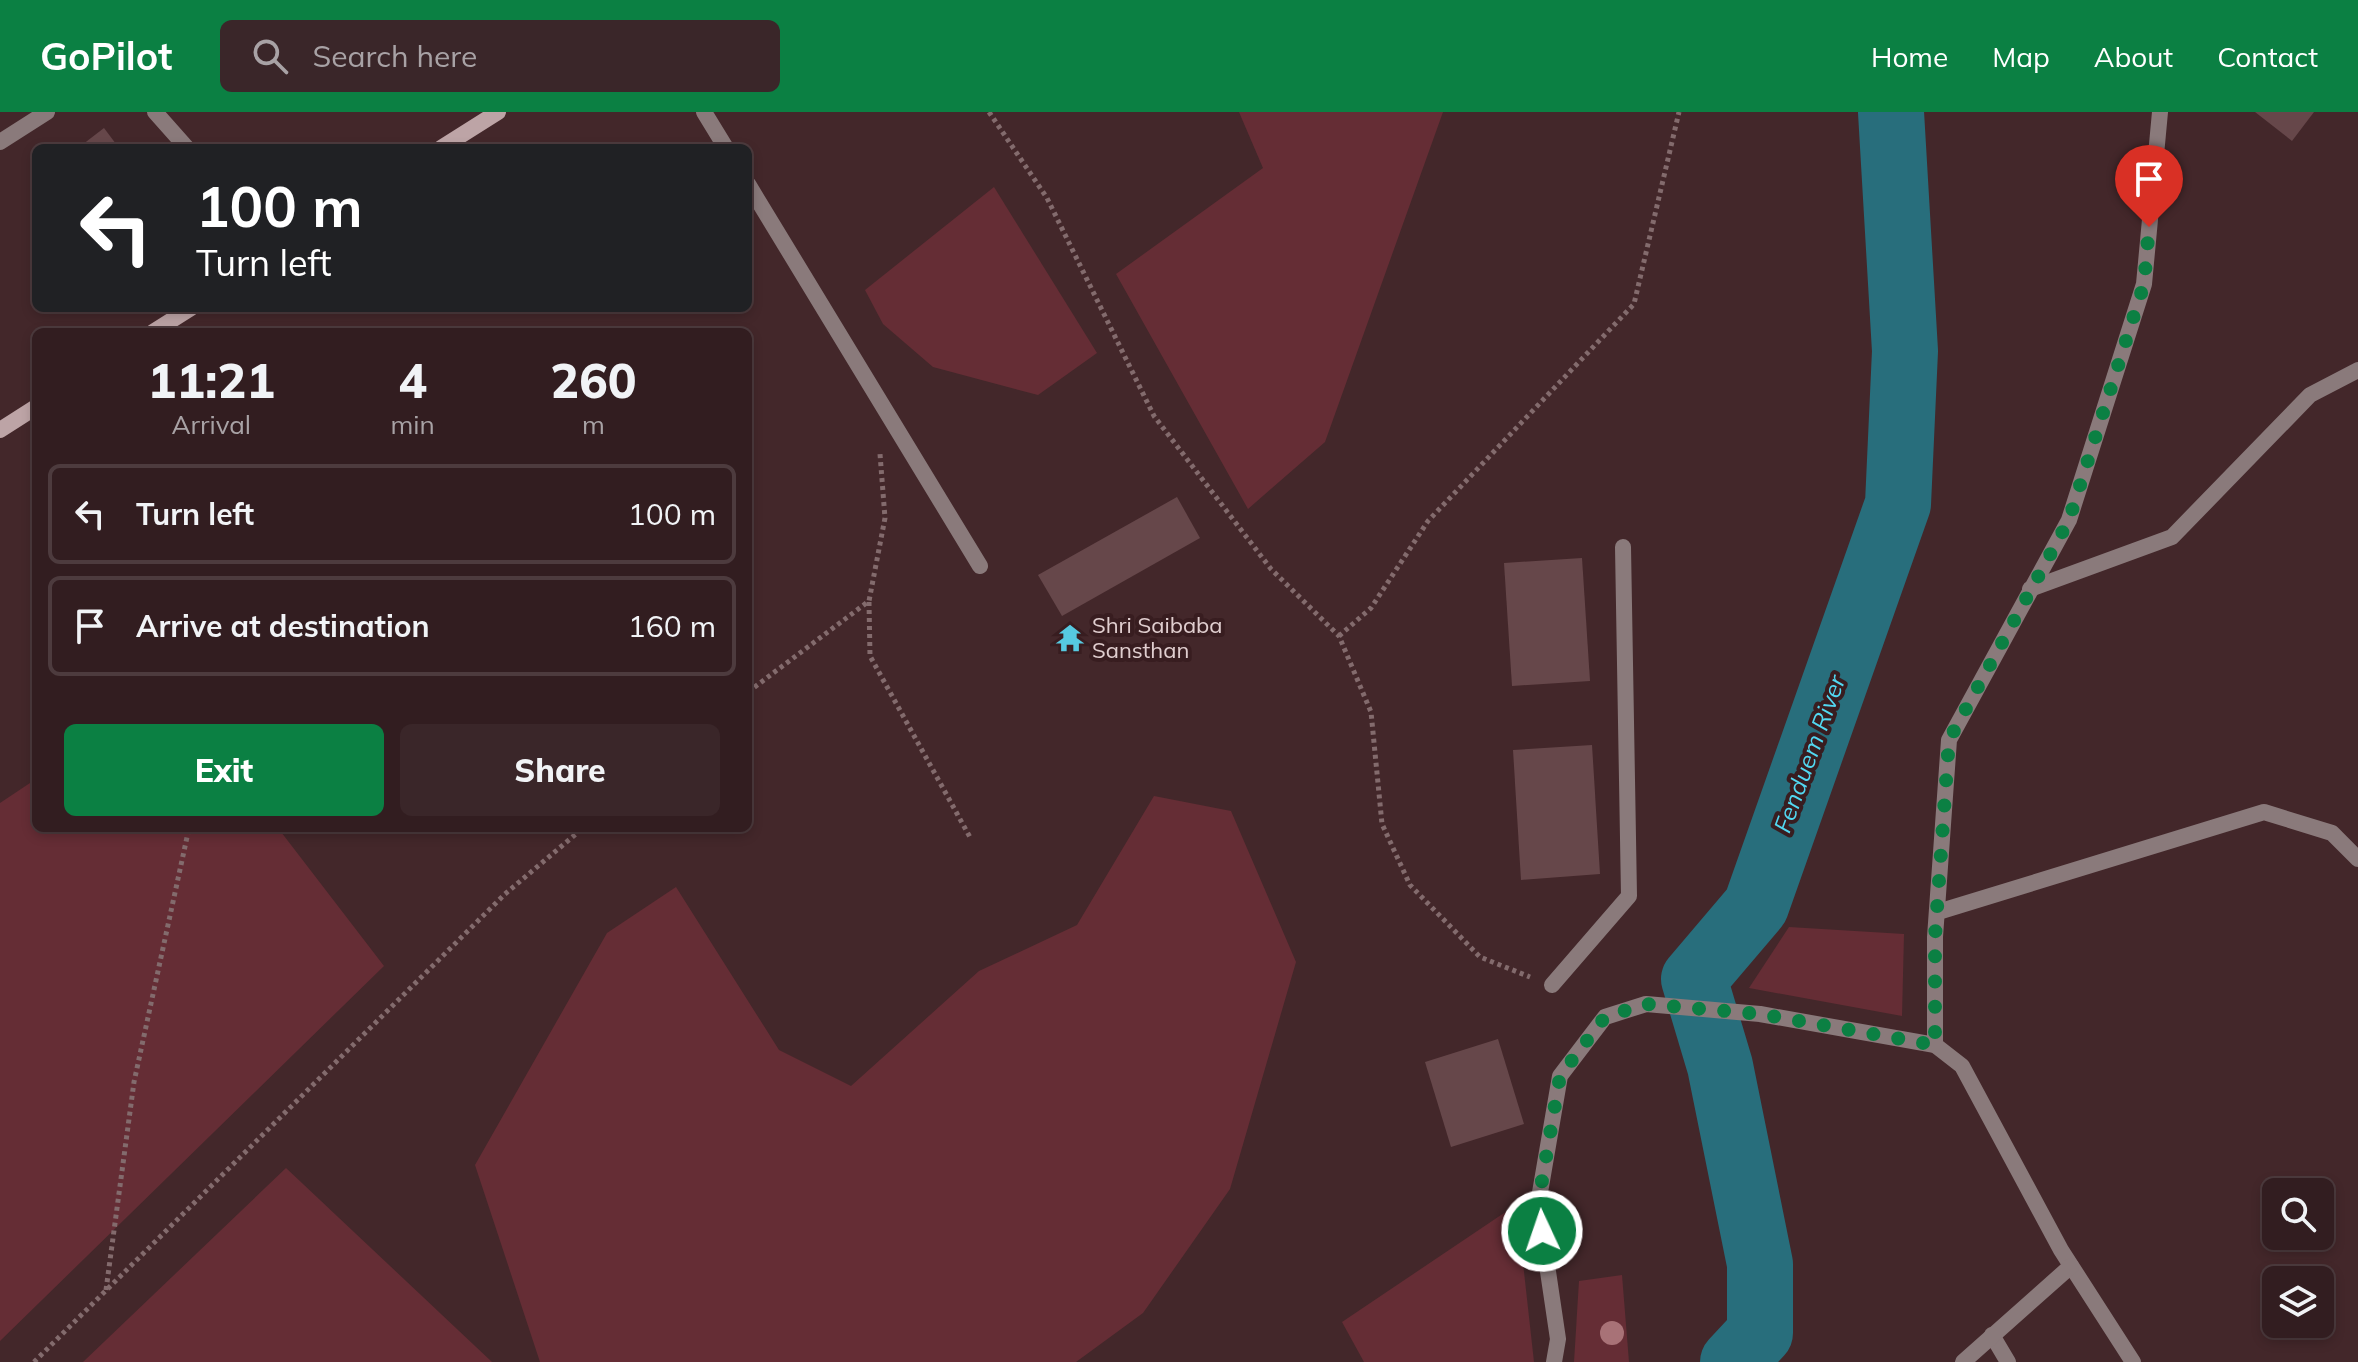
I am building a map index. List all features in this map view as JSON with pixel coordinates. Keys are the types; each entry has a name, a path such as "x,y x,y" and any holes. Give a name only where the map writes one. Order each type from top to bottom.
{"street":[{"path":"0,142 47,112"},
{"path":"155,112 183,144"},
{"path":"447,144 498,112"},
{"path":"704,112 724,144"},
{"path":"1935,1045 1938,912 1949,740 2069,520 2144,284 2160,112"},
{"path":"752,191 980,566"},
{"path":"159,328 185,312"},
{"path":"2030,589 2172,537 2310,395 2358,370"},
{"path":"0,430 32,410"},
{"path":"1552,985 1629,896 1623,547"},
{"path":"1938,912 2264,812 2332,833 2358,859"},
{"path":"1554,1362 1558,1339 1538,1204 1560,1076 1605,1017 1646,1004 1760,1014 1935,1045 1962,1066 2071,1266 2133,1362"},
{"path":"1963,1362 2071,1266"},
{"path":"1992,1335 2008,1362"}],"path":[{"path":"989,112 1047,198 1154,416 1271,569 1339,636 1371,712 1382,824 1410,885 1480,957 1552,985"},
{"path":"1339,636 1371,608 1428,521 1634,304 1679,112"},
{"path":"879,442 885,518 869,601 870,656 971,839"},
{"path":"752,689 869,601"},
{"path":"106,1290 134,1082 188,832"},
{"path":"34,1362 505,894 578,832"}],"shaded area":[{"path":"1239,112 1443,112 1325,442 1248,509 1116,274 1263,168"},
{"path":"994,187 1097,353 1038,395 933,367 883,324 865,290"},
{"path":"32,782 32,832 281,832 384,966 0,1341 0,803"},
{"path":"1154,796 1231,811 1296,962 1230,1189 1143,1313 1076,1362 540,1362 475,1165 607,933 676,887 779,1050 851,1086 979,971 1077,925"},
{"path":"1789,927 1904,934 1902,1016 1749,988"},
{"path":"286,1168 492,1362 83,1362"},
{"path":"1507,1211 1520,1236 1534,1362 1364,1362 1342,1322"},
{"path":"1622,1275 1629,1362 1574,1362 1579,1281"}],"water":[{"path":"1766,1346 1761,1362 1731,1362"}],"building":[{"path":"2255,112 2314,112 2292,141"},
{"path":"104,128 116,144 83,144"},
{"path":"1177,497 1200,538 1062,616 1038,575"},
{"path":"1582,558 1590,681 1512,686 1504,563"},
{"path":"1592,745 1600,874 1521,880 1513,750"},
{"path":"1498,1039 1524,1124 1451,1147 1425,1062"}],"waterway":[{"name":"Fenduem River","path":"1733,1362 1760,1333 1760,1264 1720,1066 1694,979 1756,906 1898,504 1905,351 1891,112"}],"place":[{"name":"Shri Saibaba Sansthan","path":"1070,638"}],"route":[{"path":"1542,1231 1538,1204 1560,1076 1605,1017 1646,1004 1760,1014 1935,1045 1935,937 1949,740 2069,520 2144,284 2149,227"}]}
